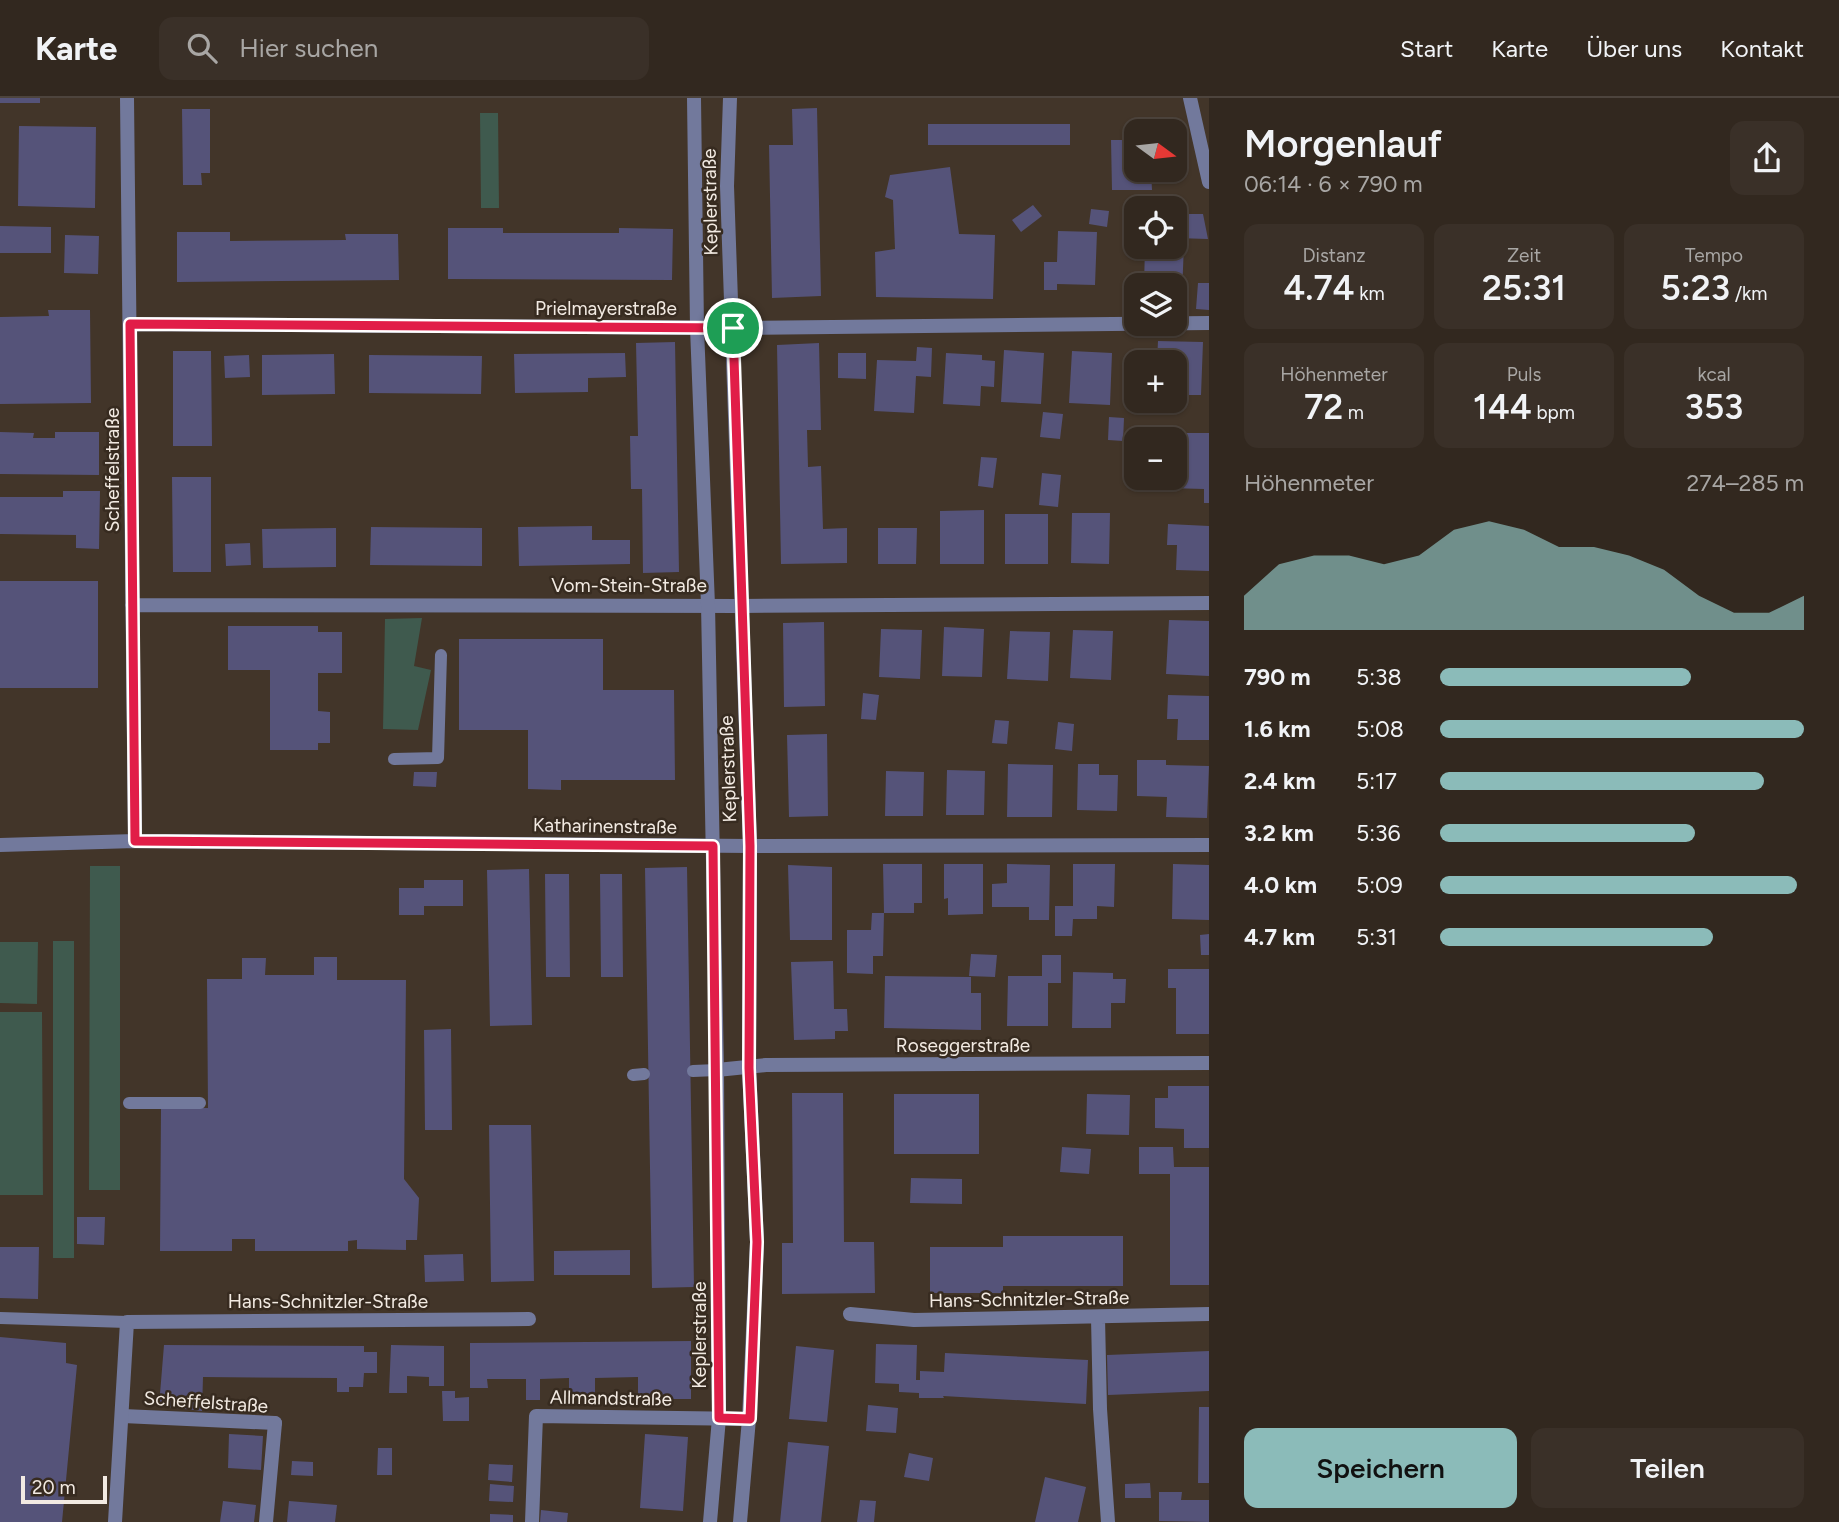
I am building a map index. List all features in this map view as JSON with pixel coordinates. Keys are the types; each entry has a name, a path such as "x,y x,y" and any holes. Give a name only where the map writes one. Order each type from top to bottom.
{"street":[{"name":"Scheffelstraße","path":"127,98 135,841"},
{"name":"Keplerstraße","path":"694,98 697,328 708,605 716,1070 719,1418 710,1522"},
{"name":"Keplerstraße","path":"730,98 727,186 750,846 749,1068 757,1242 750,1419 740,1522"},
{"path":"1190,98 1209,181"},
{"name":"Prielmayerstraße","path":"130,324 733,328 1209,323"},
{"name":"Vom-Stein-Straße","path":"132,605 741,606 1209,603"},
{"name":"Katharinenstraße","path":"0,845 135,841 713,846 1209,845"},
{"name":"Roseggerstraße","path":"716,1070 766,1065 1209,1063"},
{"name":"Hans-Schnitzler-Straße","path":"850,1314 914,1320 1209,1314"},
{"path":"1098,1318 1100,1409 1108,1522"},
{"name":"Hans-Schnitzler-Straße","path":"127,1322 529,1319"},
{"name":"Scheffelstraße","path":"115,1522 127,1322"},
{"name":"Scheffelstraße","path":"123,1416 275,1423 266,1522"},
{"name":"Allmandstraße","path":"532,1522 536,1416 750,1419"}],"lane":[{"path":"394,759 438,758 441,655"},
{"path":"693,1071 716,1070"},
{"path":"129,1103 200,1103"},
{"path":"0,1318 127,1322"}],"green space":[{"path":"480,113 498,113 499,208 481,208"},
{"path":"422,618 414,666 431,670 418,730 383,729 385,619"},
{"path":"90,866 120,866 120,1190 89,1190"},
{"path":"53,941 74,941 74,1258 53,1258"},
{"path":"0,942 38,942 37,1004 0,1003"},
{"path":"0,1012 42,1012 43,1195 0,1195"}],"building":[{"path":"0,98 40,98 40,103 0,103"},
{"path":"817,108 821,296 772,298 769,145 793,145 792,109"},
{"path":"182,109 210,109 210,173 201,173 202,185 183,185"},
{"path":"928,124 1070,124 1070,145 928,145"},
{"path":"19,126 96,127 95,208 18,206"},
{"path":"1111,140 1124,140 1124,182 1152,182 1152,190 1112,190"},
{"path":"950,167 959,234 995,235 993,299 876,297 875,252 895,249 893,200 885,197 890,175"},
{"path":"1033,205 1042,216 1021,232 1012,220"},
{"path":"1091,209 1109,211 1107,227 1089,224"},
{"path":"1187,214 1203,214 1208,239 1187,238"},
{"path":"0,226 51,227 51,253 0,253"},
{"path":"448,228 503,228 503,233 619,233 619,228 673,229 672,280 448,279"},
{"path":"1058,231 1097,232 1095,285 1057,284 1057,290 1044,290 1044,262 1057,262"},
{"path":"177,232 230,232 230,241 346,240 345,234 398,234 399,280 177,282"},
{"path":"65,235 99,236 98,274 64,273"},
{"path":"1145,259 1183,259 1183,273 1144,273"},
{"path":"1198,283 1209,283 1209,310 1196,309"},
{"path":"48,310 90,310 91,403 0,404 0,317 49,316"},
{"path":"1158,341 1203,342 1201,395 1187,395 1187,350 1158,350"},
{"path":"675,342 679,572 643,573 642,489 631,489 630,436 638,436 636,343"},
{"path":"819,343 821,430 807,430 808,467 821,466 823,529 847,528 847,563 781,564 777,345"},
{"path":"917,347 932,348 931,377 916,376 914,413 874,411 877,360 916,361"},
{"path":"1004,350 1044,353 1041,404 1001,402"},
{"path":"173,351 211,351 212,446 173,446"},
{"path":"1072,351 1112,353 1110,405 1069,403"},
{"path":"625,353 626,377 588,378 588,392 515,393 514,354"},
{"path":"838,353 866,353 866,379 838,378"},
{"path":"946,353 982,355 982,360 995,361 994,387 981,386 980,406 943,404"},
{"path":"334,354 335,394 262,395 262,355"},
{"path":"249,355 250,377 225,378 224,356"},
{"path":"369,355 482,356 481,394 369,393"},
{"path":"1043,412 1063,414 1060,439 1040,437"},
{"path":"1109,417 1124,418 1123,441 1108,440"},
{"path":"0,432 34,433 33,438 55,438 55,432 99,432 99,475 0,474"},
{"path":"1187,433 1209,433 1209,503 1204,503 1204,489 1187,489"},
{"path":"981,457 997,458 993,488 978,486"},
{"path":"1042,473 1061,475 1058,507 1039,505"},
{"path":"172,477 211,477 211,572 173,572"},
{"path":"63,491 100,491 99,549 76,548 76,535 0,534 0,497 63,497"},
{"path":"984,510 984,564 940,564 940,511"},
{"path":"1072,513 1110,513 1109,564 1071,563"},
{"path":"1005,514 1048,514 1048,564 1005,564"},
{"path":"1168,524 1209,526 1209,571 1176,570 1177,545 1167,545"},
{"path":"592,526 592,540 630,540 630,564 519,566 518,527"},
{"path":"371,527 482,528 482,566 370,565"},
{"path":"336,528 336,567 263,568 262,529"},
{"path":"878,528 917,528 916,564 878,564"},
{"path":"250,543 251,565 226,566 225,544"},
{"path":"0,581 98,581 98,688 0,688"},
{"path":"1169,620 1209,621 1209,676 1166,674"},
{"path":"824,622 825,706 784,707 783,623"},
{"path":"228,626 318,626 318,632 342,632 342,673 318,673 318,711 330,712 330,743 318,743 318,750 270,750 270,670 228,670"},
{"path":"944,627 984,629 982,677 942,676"},
{"path":"881,629 922,630 920,679 879,677"},
{"path":"1073,630 1113,631 1111,680 1070,678"},
{"path":"1010,631 1050,632 1048,681 1007,679"},
{"path":"459,639 603,639 603,690 674,690 675,780 561,780 561,790 528,789 528,730 459,730"},
{"path":"863,693 879,695 876,720 861,719"},
{"path":"1168,695 1209,696 1209,740 1177,740 1178,719 1167,719"},
{"path":"995,720 1009,721 1007,744 992,743"},
{"path":"1058,722 1074,724 1072,751 1055,749"},
{"path":"827,734 828,816 789,817 787,735"},
{"path":"1137,760 1166,760 1166,765 1209,766 1207,818 1166,817 1167,797 1137,796"},
{"path":"1008,764 1053,765 1052,817 1007,817"},
{"path":"1078,764 1099,764 1099,775 1118,775 1117,811 1077,810"},
{"path":"947,770 985,771 984,815 946,815"},
{"path":"886,771 924,772 923,816 885,816"},
{"path":"414,772 437,772 436,787 413,786"},
{"path":"883,864 922,864 922,903 914,903 914,913 884,913"},
{"path":"944,864 983,864 983,914 948,915 948,898 944,899"},
{"path":"1007,864 1050,865 1049,920 1029,920 1029,907 992,907 992,884 1007,883"},
{"path":"1073,864 1115,864 1114,907 1097,906 1097,919 1073,919 1072,936 1055,936 1055,906 1073,906"},
{"path":"1173,864 1209,865 1209,920 1172,919"},
{"path":"788,865 832,867 832,940 790,940"},
{"path":"687,867 694,1287 652,1288 645,868"},
{"path":"529,869 532,1025 490,1026 487,870"},
{"path":"545,874 569,874 570,977 546,977"},
{"path":"600,874 622,874 623,977 601,977"},
{"path":"424,880 463,880 463,906 424,906 424,915 399,915 399,888 424,888"},
{"path":"872,913 884,913 883,956 873,956 873,974 847,973 847,930 871,930"},
{"path":"1209,934 1209,955 1201,955 1200,935"},
{"path":"971,954 997,955 995,977 969,976"},
{"path":"1042,955 1061,955 1061,983 1048,983 1048,1026 1007,1026 1008,976 1042,976"},
{"path":"314,957 337,957 337,980 406,980 404,1179 419,1198 417,1240 406,1240 406,1250 357,1249 357,1240 348,1241 348,1251 255,1251 255,1239 232,1239 232,1251 160,1251 161,1108 208,1108 207,979 242,979 242,958 266,958 265,975 314,975"},
{"path":"833,961 834,1009 847,1009 848,1031 835,1031 835,1039 794,1040 791,962"},
{"path":"1168,969 1209,969 1209,1034 1176,1034 1176,988 1168,988"},
{"path":"1073,972 1113,973 1113,979 1126,979 1125,1003 1111,1003 1111,1028 1072,1028"},
{"path":"885,976 971,977 971,993 981,993 981,1030 884,1028"},
{"path":"451,1029 452,1130 425,1130 424,1030"},
{"path":"1168,1086 1209,1086 1209,1148 1184,1148 1184,1129 1155,1128 1155,1098 1168,1098"},
{"path":"792,1093 843,1093 844,1242 874,1242 875,1293 782,1294 782,1243 793,1243"},
{"path":"894,1094 979,1094 979,1154 894,1154"},
{"path":"1087,1094 1130,1095 1129,1135 1086,1134"},
{"path":"489,1125 531,1125 534,1281 491,1282"},
{"path":"1062,1147 1091,1149 1089,1174 1060,1172"},
{"path":"1139,1147 1173,1147 1174,1167 1209,1167 1209,1285 1170,1285 1170,1174 1139,1174"},
{"path":"911,1178 962,1179 962,1204 910,1203"},
{"path":"77,1217 105,1217 104,1245 77,1244"},
{"path":"1003,1236 1123,1236 1123,1286 1003,1286 1003,1293 930,1293 930,1247 1003,1247"},
{"path":"0,1247 39,1247 38,1299 0,1298"},
{"path":"630,1250 630,1275 554,1275 554,1251"},
{"path":"463,1254 464,1281 425,1282 424,1255"},
{"path":"0,1337 66,1343 66,1363 77,1365 62,1522 0,1522"},
{"path":"691,1341 691,1399 638,1399 638,1377 595,1378 595,1398 569,1398 569,1378 540,1379 540,1400 526,1400 526,1379 487,1379 488,1388 470,1388 470,1343"},
{"path":"876,1344 917,1345 916,1380 920,1380 920,1371 944,1372 945,1353 1088,1360 1086,1404 943,1396 944,1398 919,1398 919,1393 899,1392 899,1384 875,1383"},
{"path":"164,1345 364,1346 364,1352 377,1352 377,1373 364,1373 363,1387 349,1387 349,1392 337,1392 337,1378 203,1377 202,1411 159,1406"},
{"path":"391,1345 444,1346 444,1386 429,1386 429,1377 407,1376 407,1393 389,1393"},
{"path":"796,1346 834,1350 827,1422 789,1419"},
{"path":"1209,1351 1209,1391 1108,1395 1107,1355"},
{"path":"442,1391 455,1391 455,1398 469,1397 469,1421 443,1421"},
{"path":"868,1405 898,1408 896,1433 866,1431"},
{"path":"1199,1407 1209,1407 1209,1483 1198,1483"},
{"path":"229,1434 263,1436 261,1470 228,1468"},
{"path":"645,1434 688,1437 683,1511 640,1508"},
{"path":"788,1442 829,1446 821,1522 780,1522"},
{"path":"378,1448 392,1448 392,1475 377,1475"},
{"path":"909,1453 933,1458 929,1481 904,1477"},
{"path":"292,1461 313,1462 313,1476 291,1475"},
{"path":"489,1464 513,1465 512,1482 488,1480"},
{"path":"1045,1477 1086,1487 1078,1522 1035,1522"},
{"path":"1150,1483 1151,1498 1125,1498 1125,1484"},
{"path":"490,1484 514,1486 513,1502 489,1501"},
{"path":"1159,1492 1182,1492 1181,1500 1209,1500 1209,1522 1159,1521"},
{"path":"860,1500 876,1501 874,1522 857,1522"},
{"path":"223,1501 256,1505 254,1522 220,1522"},
{"path":"289,1501 337,1505 335,1522 287,1522"},
{"path":"541,1510 568,1513 567,1522 540,1522"},
{"path":"490,1514 513,1515 513,1522 490,1522"}],"route":[{"path":"130,324 733,328 750,846 749,1068 757,1242 750,1419 719,1418 713,846 135,841 134,815 130,324"}]}
